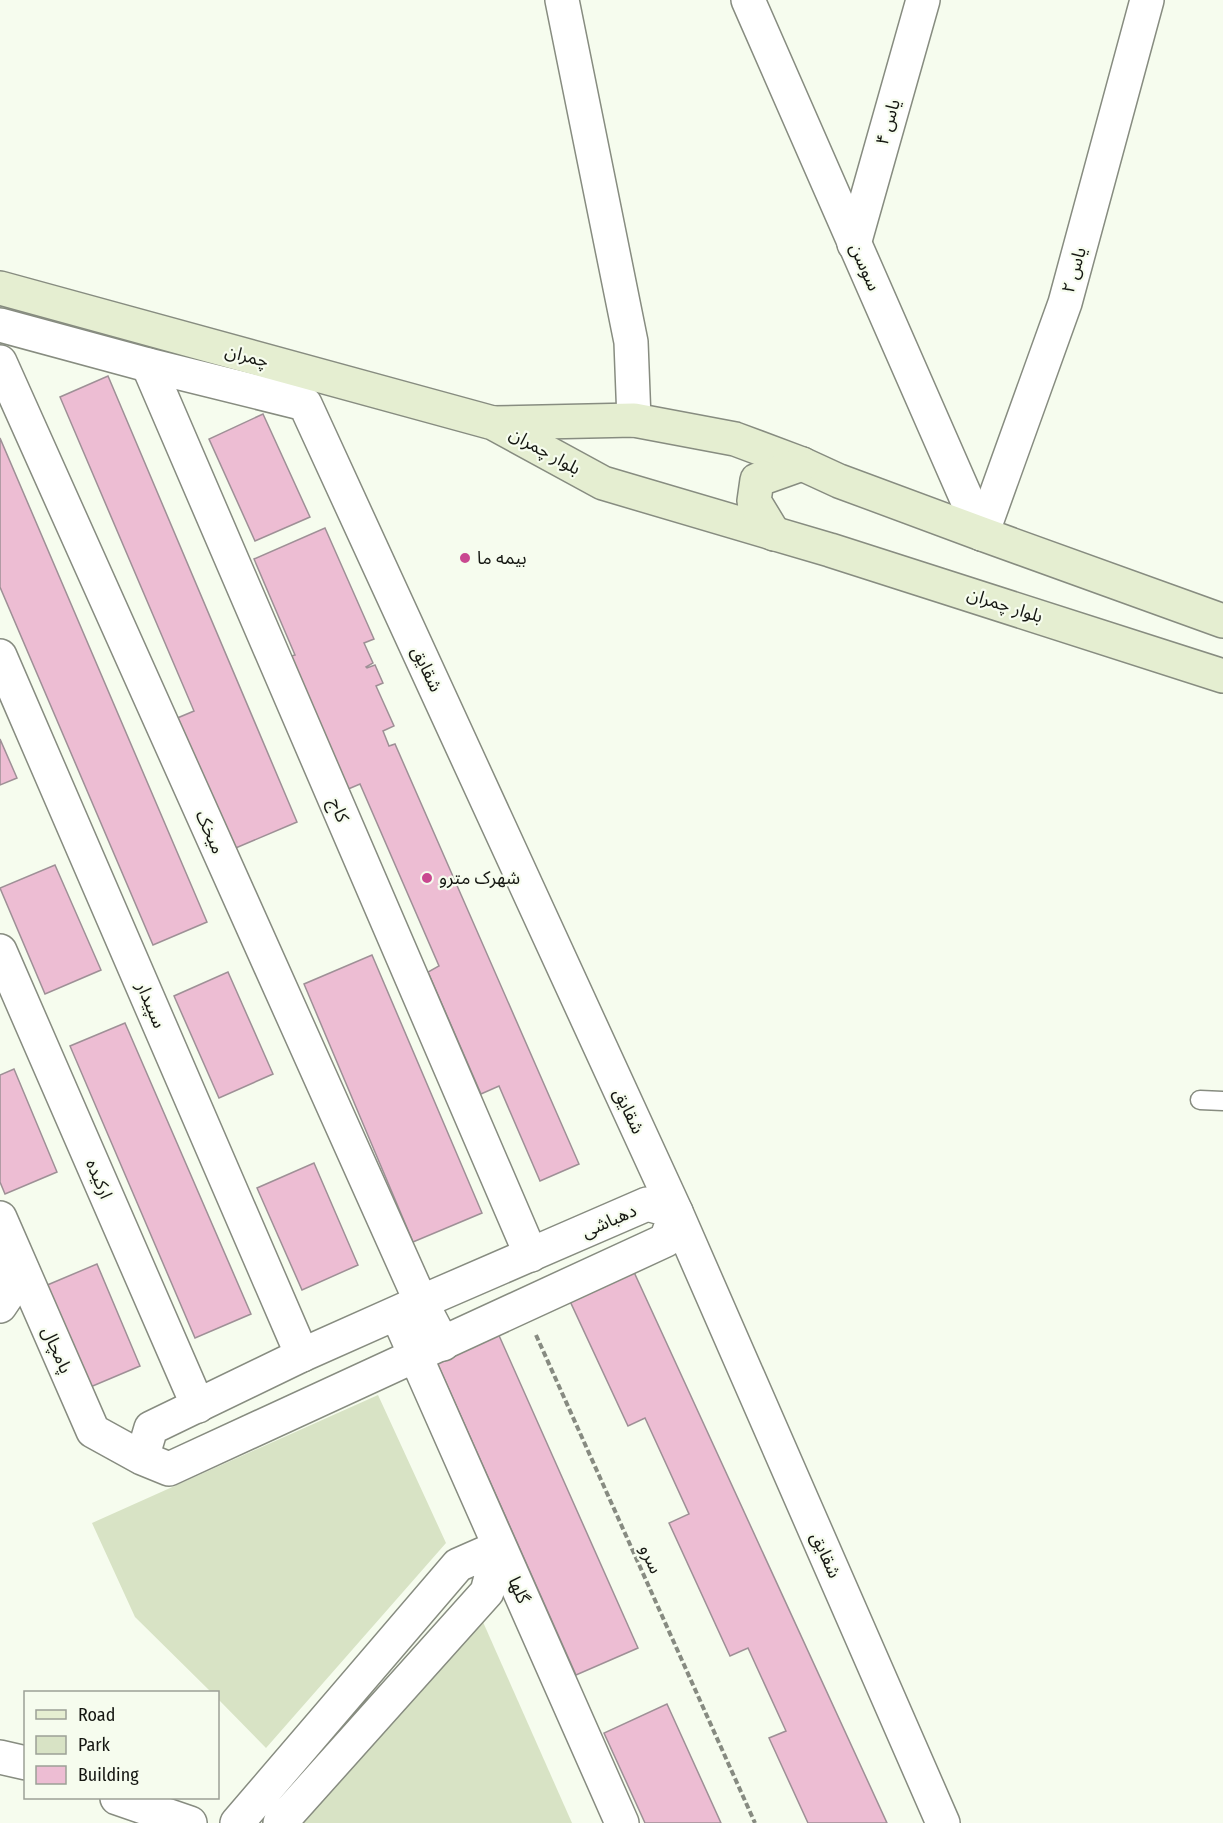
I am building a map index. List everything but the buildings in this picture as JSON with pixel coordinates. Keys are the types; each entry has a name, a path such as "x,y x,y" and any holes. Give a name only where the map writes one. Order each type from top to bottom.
{"main road":[{"name":"چمران","path":"0,288 493,423"},
{"name":"بلوار چمران","path":"493,423 634,420 735,439 982,534 1223,621"},
{"name":"بلوار چمران","path":"493,423 603,483 967,593 1223,676"},
{"path":"774,534 754,501 757,480 802,464"}],"street":[{"path":"562,0 631,342 634,420"},
{"name":"سوسن","path":"748,0 982,534"},
{"name":"یاس ۴","path":"854,244 923,0"},
{"name":"یاس ۲","path":"982,534 1065,303 1148,0"},
{"path":"0,325 148,365"},
{"name":"میخک","path":"0,362 429,1350"},
{"name":"شقایق","path":"148,365 305,404 676,1212 943,1823"},
{"name":"کاج","path":"148,365 531,1255"},
{"name":"سپیدار","path":"0,656 302,1355"},
{"name":"ارکیده","path":"0,951 198,1406"},
{"name":"دهباشی","path":"142,1458 151,1428 302,1355 647,1204 676,1212"},
{"path":"142,1458 169,1470 666,1240 676,1212"},
{"name":"پامچال","path":"0,1218 11,1272 93,1431 142,1458"},
{"path":"0,1305 11,1272"},
{"name":"گلها","path":"429,1350 499,1547 622,1823"},
{"path":"237,1823 458,1565 499,1547"},
{"path":"280,1823 487,1592 499,1547"},
{"path":"0,1757 24,1763"},
{"path":"123,1799 190,1823"}],"lane":[{"path":"1200,1100 1223,1101"}],"path":[{"name":"سرو","path":"524,1306 754,1823"}],"green space":[{"path":"378,1395 446,1543 266,1748 219,1700 219,1691 210,1691 135,1617 92,1523"},
{"path":"483,1622 572,1823 301,1823"}],"place":[{"name":"بیمه ما","path":"465,558"},
{"name":"شهرک مترو","path":"427,878"}]}
